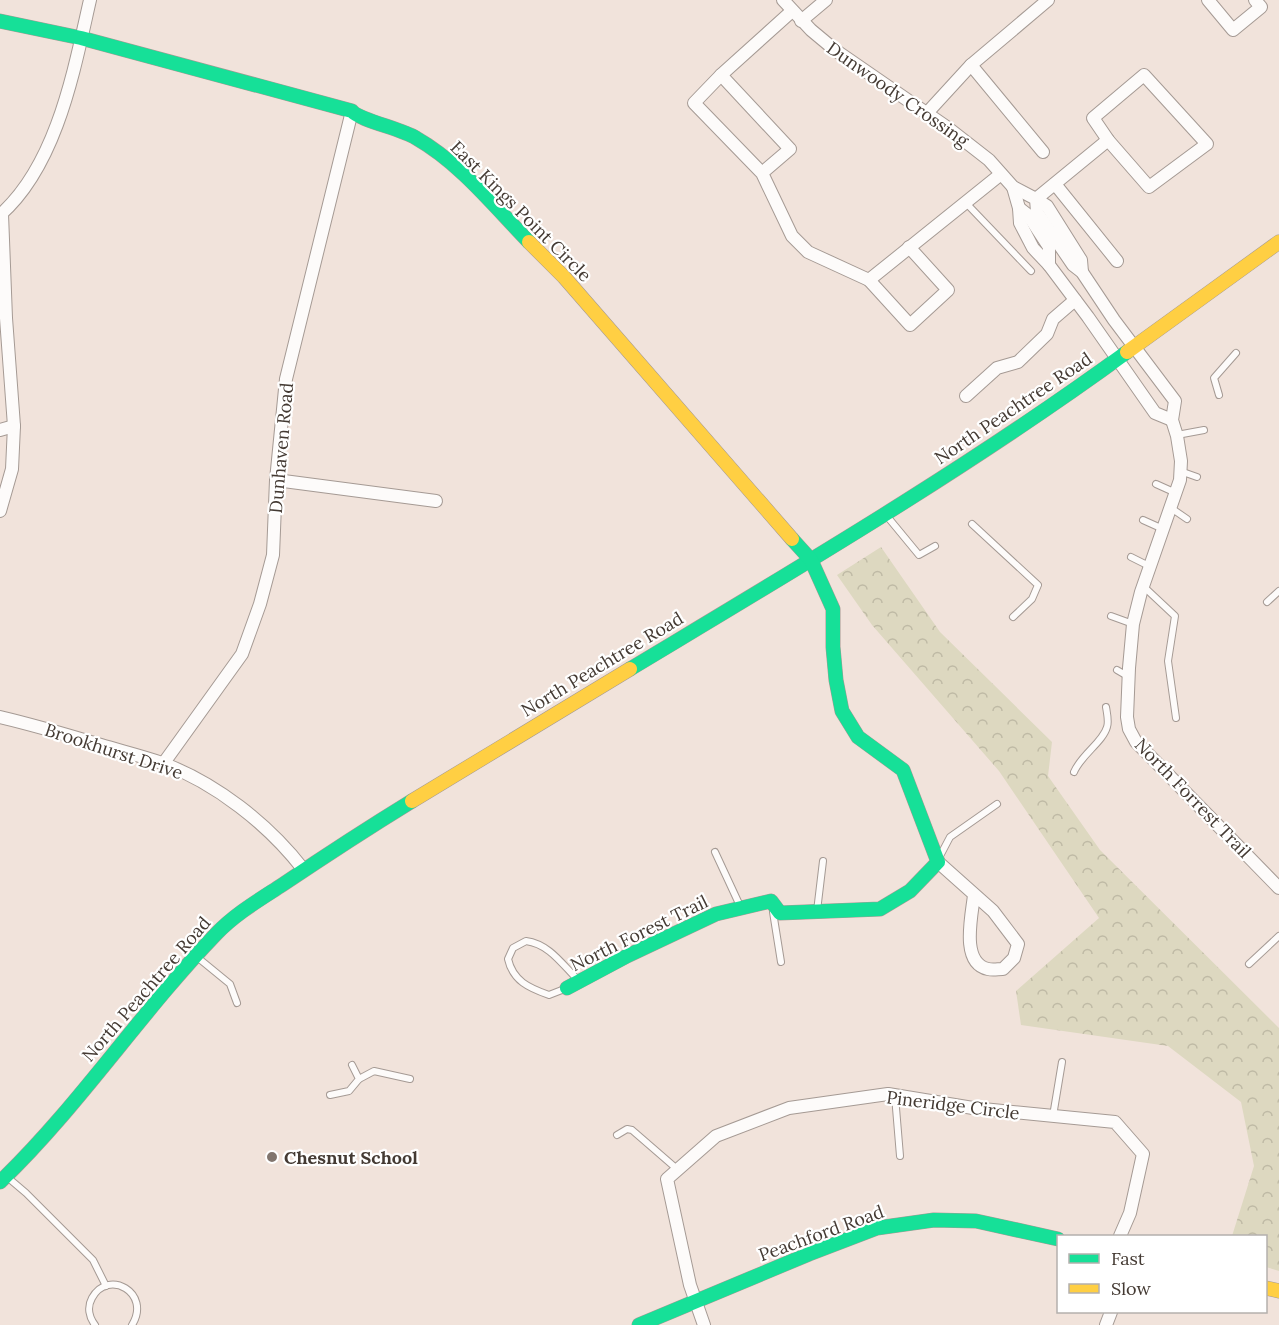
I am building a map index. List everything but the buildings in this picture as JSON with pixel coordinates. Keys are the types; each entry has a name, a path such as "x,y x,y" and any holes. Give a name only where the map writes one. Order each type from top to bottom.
{"street":[{"path":"0,511 12,469 14,426 1,214 24,186 43,155 64,103 90,0"},
{"name":"Dunwoody Crossing","path":"783,0 797,16 835,50 927,113 989,160 1013,187 1047,206 1081,260 1082,272 1114,320 1135,346"},
{"path":"826,0 797,16 721,75 694,103 762,173 792,236 808,252 869,280 910,324 948,290 909,247"},
{"path":"927,113 971,65 1048,0"},
{"path":"1208,0 1233,30 1261,8 1255,0"},
{"name":"East Kings Point Circle","path":"0,21 81,38 352,111 356,116 384,124 415,137 448,160 564,277 811,560"},
{"path":"971,65 1043,152"},
{"path":"721,75 790,149 762,173"},
{"path":"1144,75 1207,144 1149,187 1108,140 1093,118 1144,75"},
{"name":"Dunhaven Road","path":"163,764 242,654 260,604 273,555 276,480 286,379 352,111"},
{"path":"1036,199 1108,140"},
{"path":"869,280 1001,174"},
{"path":"1055,184 1118,261"},
{"name":"Dunwoody Crossing","path":"1013,187 1019,207 1028,215 1048,247 1049,265 1118,358"},
{"name":"North Peachtree Road","path":"3,1179 30,1153 197,956 233,918 303,869 811,560 954,470 1118,358 1279,242"},
{"path":"966,396 997,368 1018,362 1047,334 1053,319 1075,300"},
{"name":"North Forrest Trail","path":"1135,346 1175,401 1172,420 1181,461 1176,493 1149,566 1133,624 1127,717 1129,729 1136,742 1279,888"},
{"path":"1118,358 1155,413 1172,420"},
{"path":"0,430 14,426"},
{"path":"276,480 436,501"},
{"path":"811,560 833,609 833,647 842,711 858,737 903,770 938,862 993,911 1018,945 1014,958 1003,969 986,969 974,959 969,945 974,895"},
{"name":"Brookhurst Drive","path":"0,717 39,726 163,764 225,796 263,825 303,869"},
{"path":"771,901 780,913 880,909 910,891 938,862"},
{"name":"North Forest Trail","path":"574,985 627,956 716,914 771,901"},
{"name":"Pineridge Circle","path":"677,1169 716,1136 789,1108 888,1094 973,1108 1115,1122 1143,1154 1130,1213 1120,1235"},
{"path":"677,1169 667,1179 689,1279 704,1325"},
{"name":"Peachford Road","path":"639,1325 803,1256 877,1228 934,1220 975,1221 1057,1239"}],"lane":[{"path":"966,202 1031,270"},
{"path":"1220,395 1214,378 1236,353"},
{"path":"1177,435 1204,430"},
{"path":"1180,470 1197,477"},
{"path":"1156,484 1176,493"},
{"path":"1171,508 1188,519"},
{"path":"885,513 919,555 935,546"},
{"path":"1143,520 1163,529"},
{"path":"972,524 1038,585 1032,598 1012,618"},
{"path":"1131,557 1149,566"},
{"path":"1143,586 1175,616 1168,661 1176,718"},
{"path":"1268,602 1279,591"},
{"path":"1111,616 1133,624"},
{"path":"1117,670 1129,677"},
{"path":"1074,772 1078,761 1092,748 1107,728 1106,707"},
{"path":"938,862 950,837 997,804"},
{"path":"715,852 741,908"},
{"path":"817,912 823,861"},
{"path":"771,901 781,962"},
{"path":"1249,964 1279,936"},
{"path":"526,941 549,950 574,985 549,995 518,980 510,970 508,959 513,948 526,941"},
{"path":"197,956 230,984 237,1003"},
{"path":"1053,1116 1062,1062"},
{"path":"352,1065 359,1079"},
{"path":"330,1095 348,1091 359,1079 374,1071 410,1079"},
{"path":"894,1095 900,1156"},
{"path":"617,1135 627,1129 632,1130 677,1169"},
{"path":"3,1179 93,1260 106,1286"},
{"path":"95,1325 89,1311 90,1303 93,1295 106,1286 121,1286 134,1296 138,1311 132,1325"}],"green space":[{"path":"881,547 940,632 1052,742 1048,776 1100,850 1279,1028 1279,1271 1267,1267 1267,1235 1232,1235 1254,1166 1241,1102 1168,1046 1021,1025 1016,991 1099,918 999,771 872,625 837,575"}],"traffic: fast":[{"path":"0,21 81,38 352,111 363,118 410,135 432,148 462,172 529,242"},
{"path":"630,669 944,477 1127,352"},
{"path":"567,988 627,956 716,914 771,901 780,913 880,909 910,891 938,862 903,770 858,737 842,711 833,647 833,609 811,560 792,539"},
{"path":"0,1182 29,1153 161,995 223,927 256,902 412,801"},
{"path":"639,1325 877,1228 934,1220 976,1221 1057,1239"}],"traffic: slow":[{"path":"529,242 564,277 792,539"},
{"path":"1127,352 1279,242"},
{"path":"412,801 630,669"},
{"path":"1267,1288 1279,1291"}],"place":[{"name":"Chesnut School","path":"272,1157"}]}
